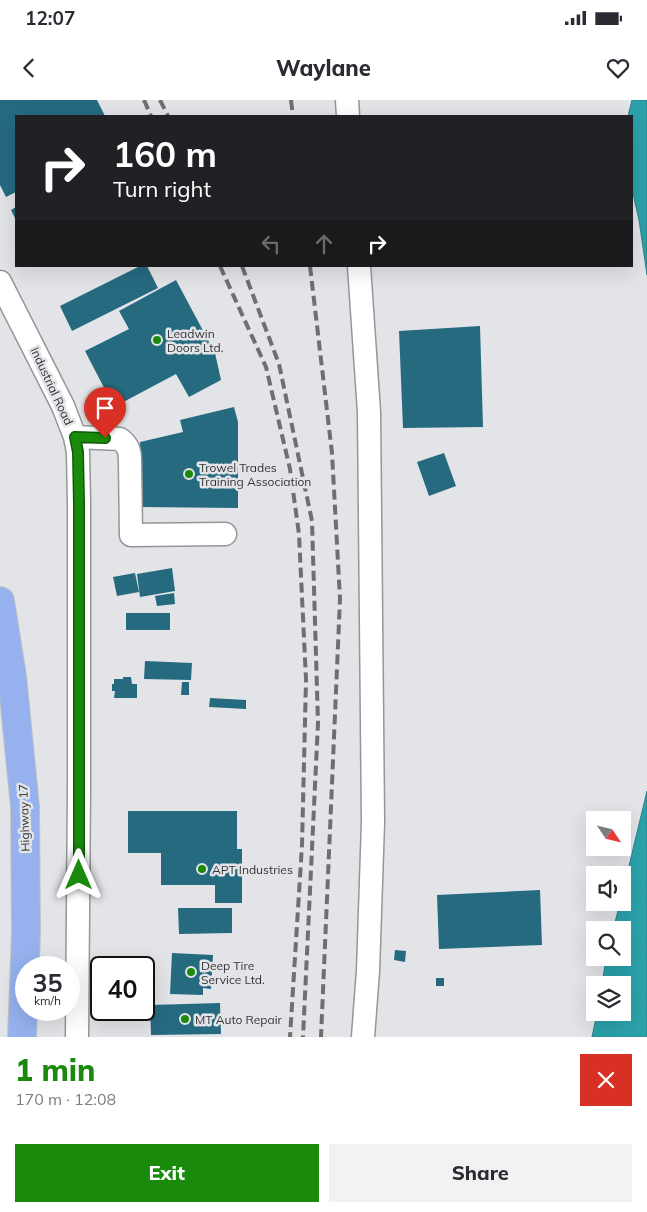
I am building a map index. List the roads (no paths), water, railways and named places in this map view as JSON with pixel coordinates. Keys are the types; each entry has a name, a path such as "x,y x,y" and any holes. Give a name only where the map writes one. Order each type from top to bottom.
{"highway":[{"name":"Highway 17","path":"0,601 12,676 25,807 26,933 22,1037"}],"street":[{"path":"347,100 348,115"},
{"path":"359,267 369,412 373,812 368,971 363,1037"},
{"name":"Industrial Road","path":"0,282 63,406 75,437 78,452 80,786 77,1037"},
{"path":"75,437 120,439 130,451 130,535 225,534"}],"water":[{"path":"632,100 647,100 647,275 633,194 633,115 628,115"},
{"path":"647,791 647,1037 592,1037 595,1021 631,1021 631,976 603,976 605,966 631,966 631,921 615,921 618,911 631,911 631,866 629,866"}],"railway":[{"path":"144,100 151,115"},
{"path":"160,100 168,115"},
{"path":"291,100 293,115"},
{"path":"220,267 266,367 290,469 299,534 306,680 302,845 290,1037"},
{"path":"242,267 279,364 312,521 318,723 303,1037"},
{"path":"310,267 332,453 340,599 321,1037"}],"place":[{"name":"Leadwin Doors Ltd.","path":"157,340"},
{"name":"Trowel Trades Training Association","path":"189,474"},
{"name":"APT Industries","path":"202,869"},
{"name":"Deep Tire Service Ltd.","path":"191,972"},
{"name":"MT Auto Repair","path":"185,1019"}]}
